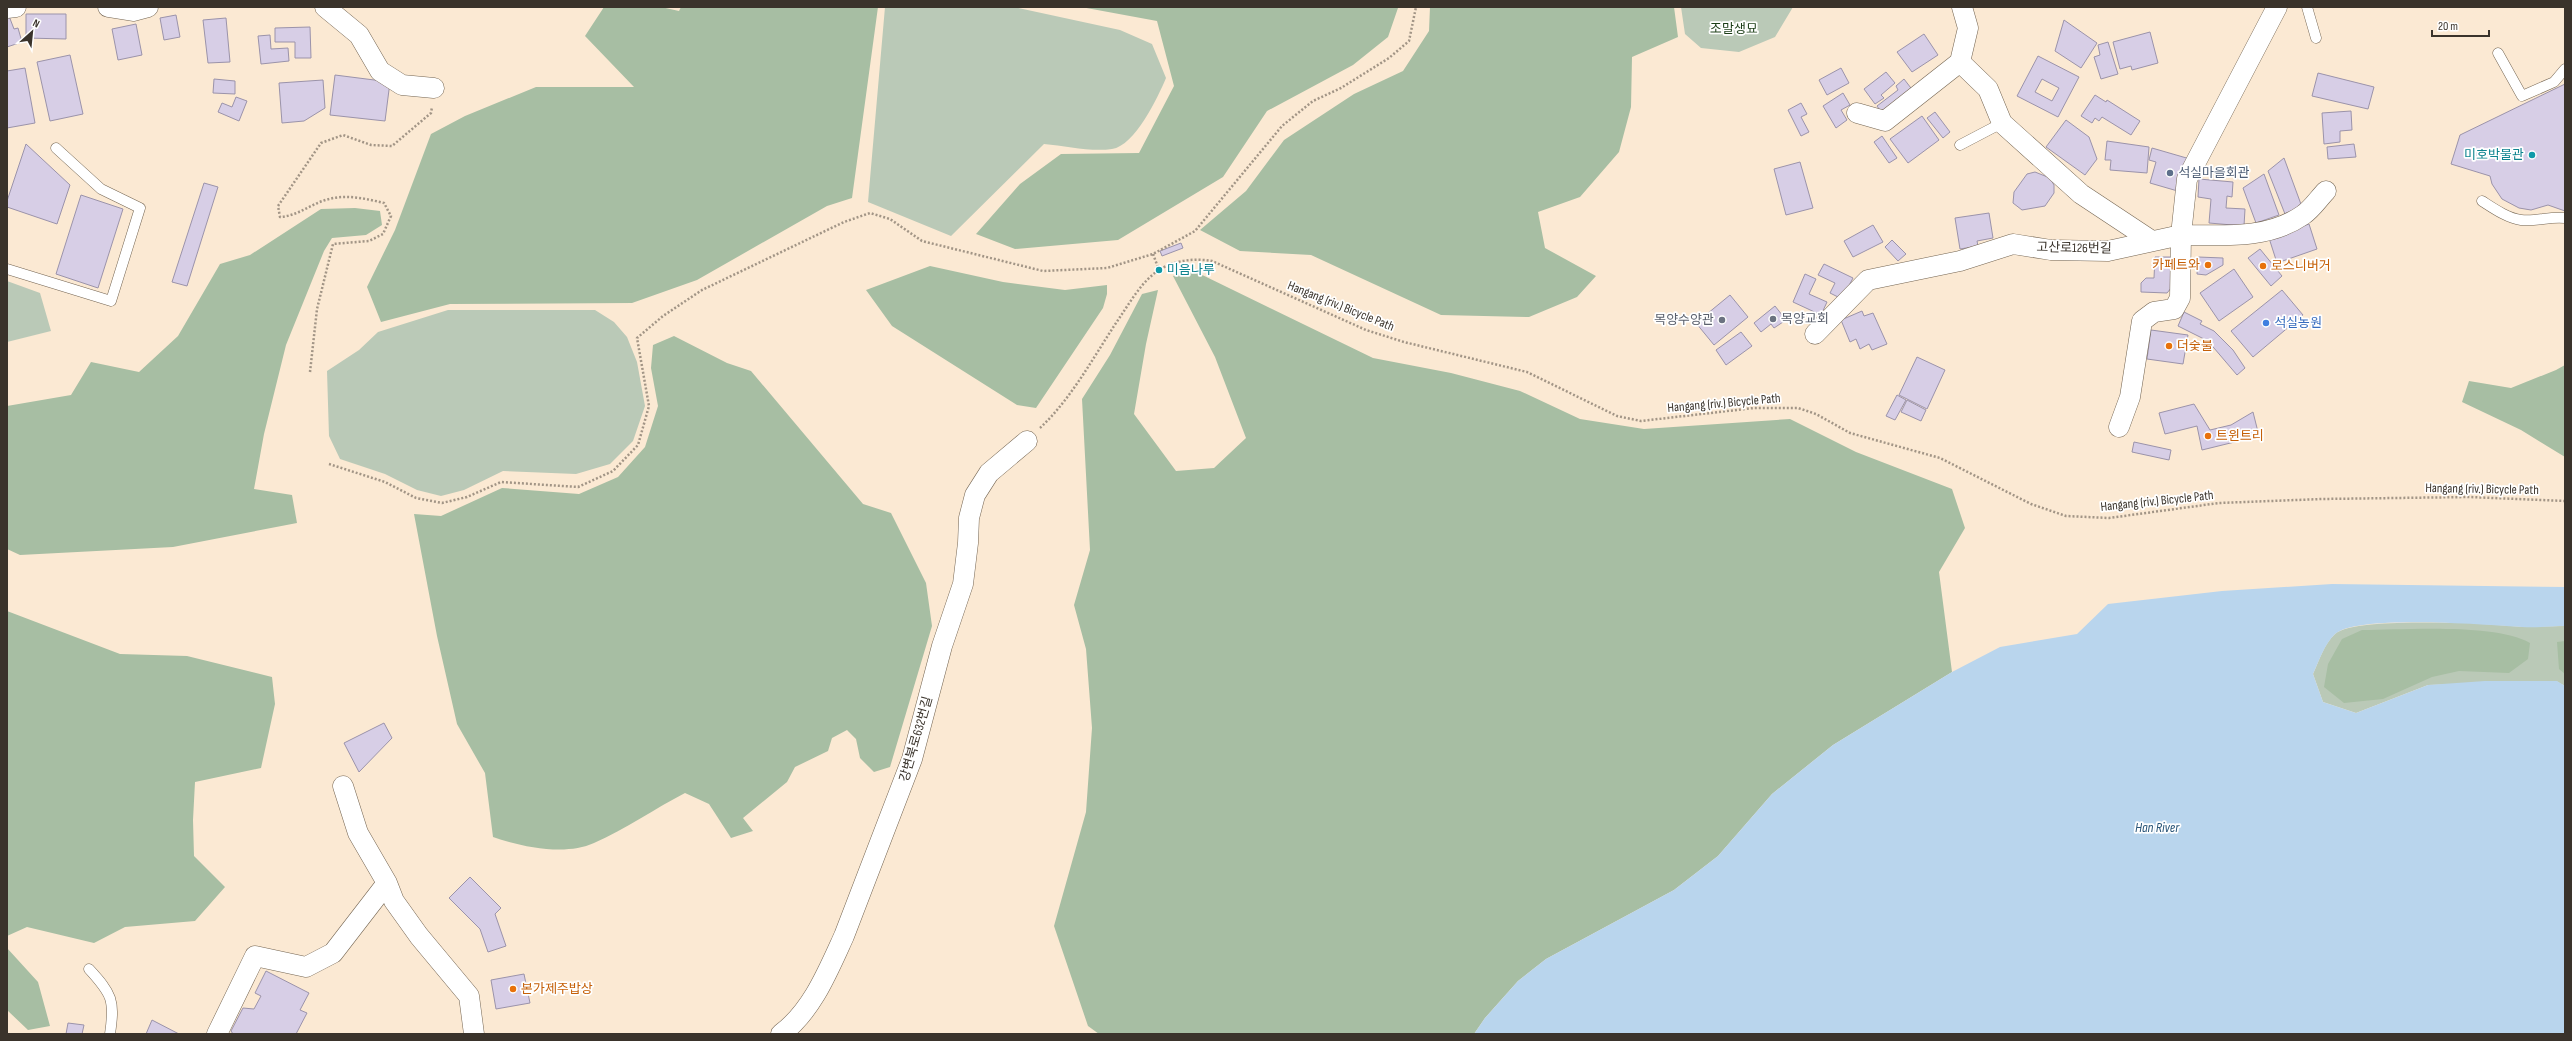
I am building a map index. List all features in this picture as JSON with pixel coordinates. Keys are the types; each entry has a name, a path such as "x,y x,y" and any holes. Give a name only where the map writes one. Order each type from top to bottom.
{"street":[{"path":"7,8 16,7"},
{"path":"108,7 133,11 148,7"},
{"path":"325,7 359,35 380,71 402,84 434,88"},
{"path":"1857,113 1885,121 1960,62 1968,28 1962,7"},
{"path":"2119,427 2130,398 2142,321 2154,312 2174,309 2180,298 2181,235 2187,179 2277,7"},
{"path":"1960,62 1988,88 2002,123 2081,194 2152,241"},
{"name":"고산로126번길","path":"1815,334 1868,280 1960,261 2013,244 2051,250 2108,251 2181,235 2242,235 2271,232 2304,215 2326,191"},
{"name":"강변북로632번길","path":"781,1034 797,1021 806,1008 834,957 912,759 942,646 963,584 968,544 969,518 975,495 989,473 1028,441"},
{"path":"343,786 358,833 387,883 394,901 419,936 469,996 474,1034"},
{"path":"217,1034 255,956 306,967 333,953 387,883"}],"lane":[{"path":"2307,7 2316,38"},
{"path":"2498,53 2522,96 2554,82 2565,69"},
{"path":"1960,145 2002,123"},
{"path":"7,269 112,300 140,208 101,189 56,148"},
{"path":"2482,201 2499,212 2521,220 2551,216 2565,218"},
{"path":"89,969 108,990 114,1011 110,1034"}],"path":[{"path":"330,464 385,482 416,498 442,503 467,497 501,482 578,487 613,471 638,445 649,406 637,338 663,316 702,290 844,222 870,213 890,218 922,242 1043,271 1107,268 1154,254 1195,231 1282,126 1313,101 1341,88 1389,58 1409,41 1416,7"},
{"path":"310,372 317,309 333,244 369,241 383,234 391,216 384,203 361,197 329,199 289,216 280,217 278,206 321,143 343,135 371,145 392,146 431,113 434,88"},
{"path":"1154,254 1159,270"},
{"name":"Hangang (riv.) Bicycle Path","path":"1028,441 1060,408 1138,290 1159,270 1184,261 1200,259 1212,261 1366,330 1404,342 1527,372 1617,416 1641,421 1754,408 1798,408 1816,414 1850,433 1940,458 2032,504 2066,516 2109,518 2219,503 2322,499 2469,497 2565,501"}],"green space":[{"path":"604,7 661,7 679,11 681,7 878,7 852,198 827,206 697,280 632,303 450,304 381,322 367,287 395,230 431,134 465,116 536,87 634,87 585,36"},
{"path":"885,7 1014,7 1120,30 1152,44 1166,78 1145,120 1121,146 1112,149 1096,150 1044,144 951,236 868,202"},
{"path":"1081,7 1398,8 1388,37 1353,65 1267,111 1223,177 1118,240 1015,249 976,234 1020,184 1061,154 1139,153 1174,86 1157,21"},
{"path":"1430,7 1674,7 1678,37 1632,57 1631,107 1619,152 1580,197 1538,212 1545,248 1596,276 1577,297 1529,317 1441,315 1311,255 1240,251 1200,230 1246,191 1284,140 1354,94 1403,71 1429,31"},
{"name":"조말생묘","path":"1681,7 1793,7 1775,37 1739,52 1701,48 1685,34"},
{"path":"355,208 380,211 382,225 366,235 332,238 324,251 286,345 264,434 254,489 292,495 297,523 173,547 20,555 7,549 7,406 71,395 91,362 139,372 178,336 220,264 250,255 321,209"},
{"path":"930,266 1003,282 1065,290 1107,285 1107,294 1103,308 1036,408 1017,405 892,326 866,290"},
{"path":"1190,269 1373,358 1451,373 1520,391 1580,419 1644,429 1790,419 1856,452 1952,489 1965,528 1939,572 1952,672 1833,745 1772,794 1718,856 1674,890 1546,959 1518,981 1485,1018 1474,1034 1099,1034 1088,1026 1054,926 1086,812 1092,728 1086,649 1074,605 1090,550 1082,399 1110,355 1142,294 1158,290 1146,344 1134,414 1176,471 1214,468 1246,438 1215,357 1173,276"},
{"path":"7,281 40,293 51,331 7,342"},
{"path":"448,310 595,310 614,322 627,337 637,362 645,406 633,441 610,464 576,474 503,471 464,490 441,496 417,490 385,474 340,459 329,436 327,371 359,350 378,332"},
{"path":"674,336 727,363 751,371 863,504 891,513 926,583 932,626 890,767 874,772 860,758 856,739 847,730 832,738 828,751 795,767 787,782 743,818 753,831 731,838 709,804 685,793 617,832 583,847 570,849 544,849 517,844 493,837 485,773 457,724 437,636 414,514 441,516 502,488 579,494 618,477 645,447 658,406 651,368 653,345"},
{"path":"2565,365 2565,457 2521,430 2462,402 2469,381 2511,388"},
{"path":"7,611 120,654 187,656 272,677 275,704 261,768 195,782 193,820 194,856 225,887 195,921 125,927 94,943 27,927 7,936"},
{"path":"2471,623 2524,627 2565,626 2565,686 2556,681 2428,685 2356,713 2323,702 2313,674 2325,648 2335,634 2345,629 2378,624"},
{"path":"2449,629 2495,633 2514,637 2530,643 2528,659 2509,673 2459,671 2432,677 2383,699 2344,703 2324,687 2328,664 2342,639 2362,630"},
{"path":"2565,641 2565,674 2559,669 2557,642"},
{"path":"7,948 38,982 50,1026 28,1030 7,1010"}],"water":[{"name":"Han River","path":"2332,584 2565,587 2565,626 2527,627 2454,623 2395,622 2369,624 2348,628 2335,634 2331,638 2322,653 2313,674 2323,702 2356,713 2428,685 2485,681 2557,681 2565,686 2565,1034 1474,1034 1485,1018 1518,981 1546,959 1674,890 1718,856 1772,794 1833,745 1952,672 2000,647 2077,634 2108,604 2222,591"}],"building":[{"path":"26,14 66,14 66,39 26,38"},
{"path":"176,15 180,37 164,40 160,18"},
{"path":"7,16 9,16 14,29 18,28 22,42 7,47"},
{"path":"226,18 230,62 208,63 203,20"},
{"path":"2064,20 2097,43 2081,68 2055,51"},
{"path":"136,24 142,55 118,60 112,29"},
{"path":"310,27 311,58 295,58 295,42 275,42 275,28"},
{"path":"2150,32 2158,63 2132,70 2131,66 2120,69 2113,42"},
{"path":"1924,34 1938,55 1912,72 1897,52"},
{"path":"270,35 271,49 288,48 289,61 261,64 258,36"},
{"path":"2108,42 2118,74 2101,79 2094,57 2100,55 2098,45"},
{"path":"70,55 83,114 50,121 37,62"},
{"path":"2038,56 2079,77 2058,117 2017,96","holes":["2042,79 2059,88 2052,101 2035,92"]},
{"path":"25,68 35,123 7,128 7,71"},
{"path":"1841,68 1849,83 1827,95 1819,80"},
{"path":"1886,72 1895,83 1881,95 1884,98 1875,104 1864,89"},
{"path":"2318,73 2374,87 2368,109 2312,96"},
{"path":"335,75 390,82 385,121 330,115"},
{"path":"214,79 235,81 235,94 213,93"},
{"path":"1904,79 1914,92 1883,115 1877,106 1898,90 1896,86"},
{"path":"323,80 325,108 304,121 282,123 279,83"},
{"path":"2565,84 2565,211 2548,205 2531,210 2519,208 2502,199 2492,184 2490,176 2451,164 2460,135"},
{"path":"1843,93 1850,105 1841,110 1847,120 1836,128 1823,106"},
{"path":"2095,95 2106,102 2107,100 2140,121 2131,135 2102,117 2099,121 2095,118 2092,123 2081,116"},
{"path":"236,97 247,101 239,121 218,112 222,103 232,107"},
{"path":"1801,103 1807,114 1801,117 1809,132 1801,136 1788,110"},
{"path":"2351,111 2352,130 2340,131 2340,142 2324,144 2322,113"},
{"path":"1935,112 1950,132 1943,138 1927,118"},
{"path":"1922,116 1939,140 1908,163 1890,139"},
{"path":"2066,120 2089,137 2097,159 2085,175 2046,147"},
{"path":"1882,136 1897,158 1889,163 1874,142"},
{"path":"2107,141 2149,147 2147,173 2110,170 2111,160 2105,160"},
{"path":"26,144 70,185 57,224 7,207 7,201"},
{"path":"2354,144 2356,157 2328,159 2327,147"},
{"name":"석실마을회관","path":"2152,148 2190,159 2181,192 2150,183 2156,162 2149,160"},
{"path":"2284,158 2302,207 2285,214 2268,171"},
{"path":"1800,162 1813,208 1786,215 1774,169"},
{"path":"2035,172 2050,178 2054,185 2054,193 2045,206 2022,210 2013,203 2014,192 2027,174"},
{"path":"2264,174 2279,215 2256,223 2243,188"},
{"path":"2199,179 2233,182 2232,197 2227,196 2226,208 2245,209 2244,226 2209,223 2211,199 2198,197"},
{"path":"204,183 218,187 187,286 172,282"},
{"path":"81,195 123,209 98,288 56,274"},
{"path":"1989,213 1993,238 1977,241 1978,246 1960,249 1955,218"},
{"path":"2309,224 2317,249 2277,263 2269,238"},
{"path":"1873,225 1883,242 1853,257 1844,241"},
{"path":"1892,240 1906,254 1898,261 1885,247"},
{"path":"1181,243 1183,248 1162,256 1160,251"},
{"path":"2260,249 2282,276 2271,286 2248,258"},
{"path":"2155,257 2173,257 2172,287 2167,293 2141,292 2141,283 2146,278 2154,278"},
{"path":"2198,257 2223,258 2223,265 2206,275 2197,274"},
{"path":"1824,264 1853,278 1842,299 1830,293 1835,283 1818,275"},
{"path":"2234,269 2253,297 2219,321 2200,293"},
{"path":"1805,274 1816,279 1809,294 1827,302 1821,315 1793,302"},
{"path":"2282,290 2303,315 2253,357 2231,331"},
{"path":"1730,295 1748,317 1714,345 1696,323"},
{"path":"1775,306 1786,320 1774,328 1771,324 1761,332 1754,323"},
{"path":"1862,311 1864,316 1873,313 1887,344 1872,350 1869,344 1860,349 1856,339 1850,342 1841,320"},
{"path":"2184,312 2202,321 2200,324 2214,331 2233,350 2245,368 2237,375 2208,341 2178,326"},
{"path":"2151,330 2188,335 2183,364 2147,359"},
{"path":"1741,332 1752,346 1726,365 1716,350"},
{"path":"1917,357 1945,370 1927,409 1899,395"},
{"path":"1897,395 1906,400 1895,420 1886,416"},
{"path":"1907,400 1926,410 1921,421 1901,412"},
{"path":"2194,404 2210,430 2231,425 2253,412 2259,436 2202,450 2197,426 2165,434 2159,413"},
{"path":"2134,442 2171,450 2169,460 2132,452"},
{"path":"384,723 392,738 359,772 344,743"},
{"path":"470,877 501,908 495,914 506,946 488,952 480,929 449,898"},
{"path":"266,971 309,993 300,1010 307,1013 296,1034 233,1034 231,1031 243,1008 254,1009 261,996 255,993"},
{"path":"524,974 530,1003 496,1009 491,980"},
{"path":"152,1020 179,1034 146,1034"},
{"path":"68,1023 84,1025 82,1034 66,1034"}],"place":[{"name":"미호박물관","path":"2532,155"},
{"name":"석실마을회관","path":"2170,173"},
{"name":"카페트와","path":"2208,265"},
{"name":"로스니버거","path":"2263,266"},
{"name":"미음나루","path":"1159,270"},
{"name":"목양교회","path":"1773,319"},
{"name":"목양수양관","path":"1722,320"},
{"name":"석실농원","path":"2266,323"},
{"name":"더숯불","path":"2169,346"},
{"name":"트윈트리","path":"2208,436"},
{"name":"본가제주밥상","path":"513,989"}]}
